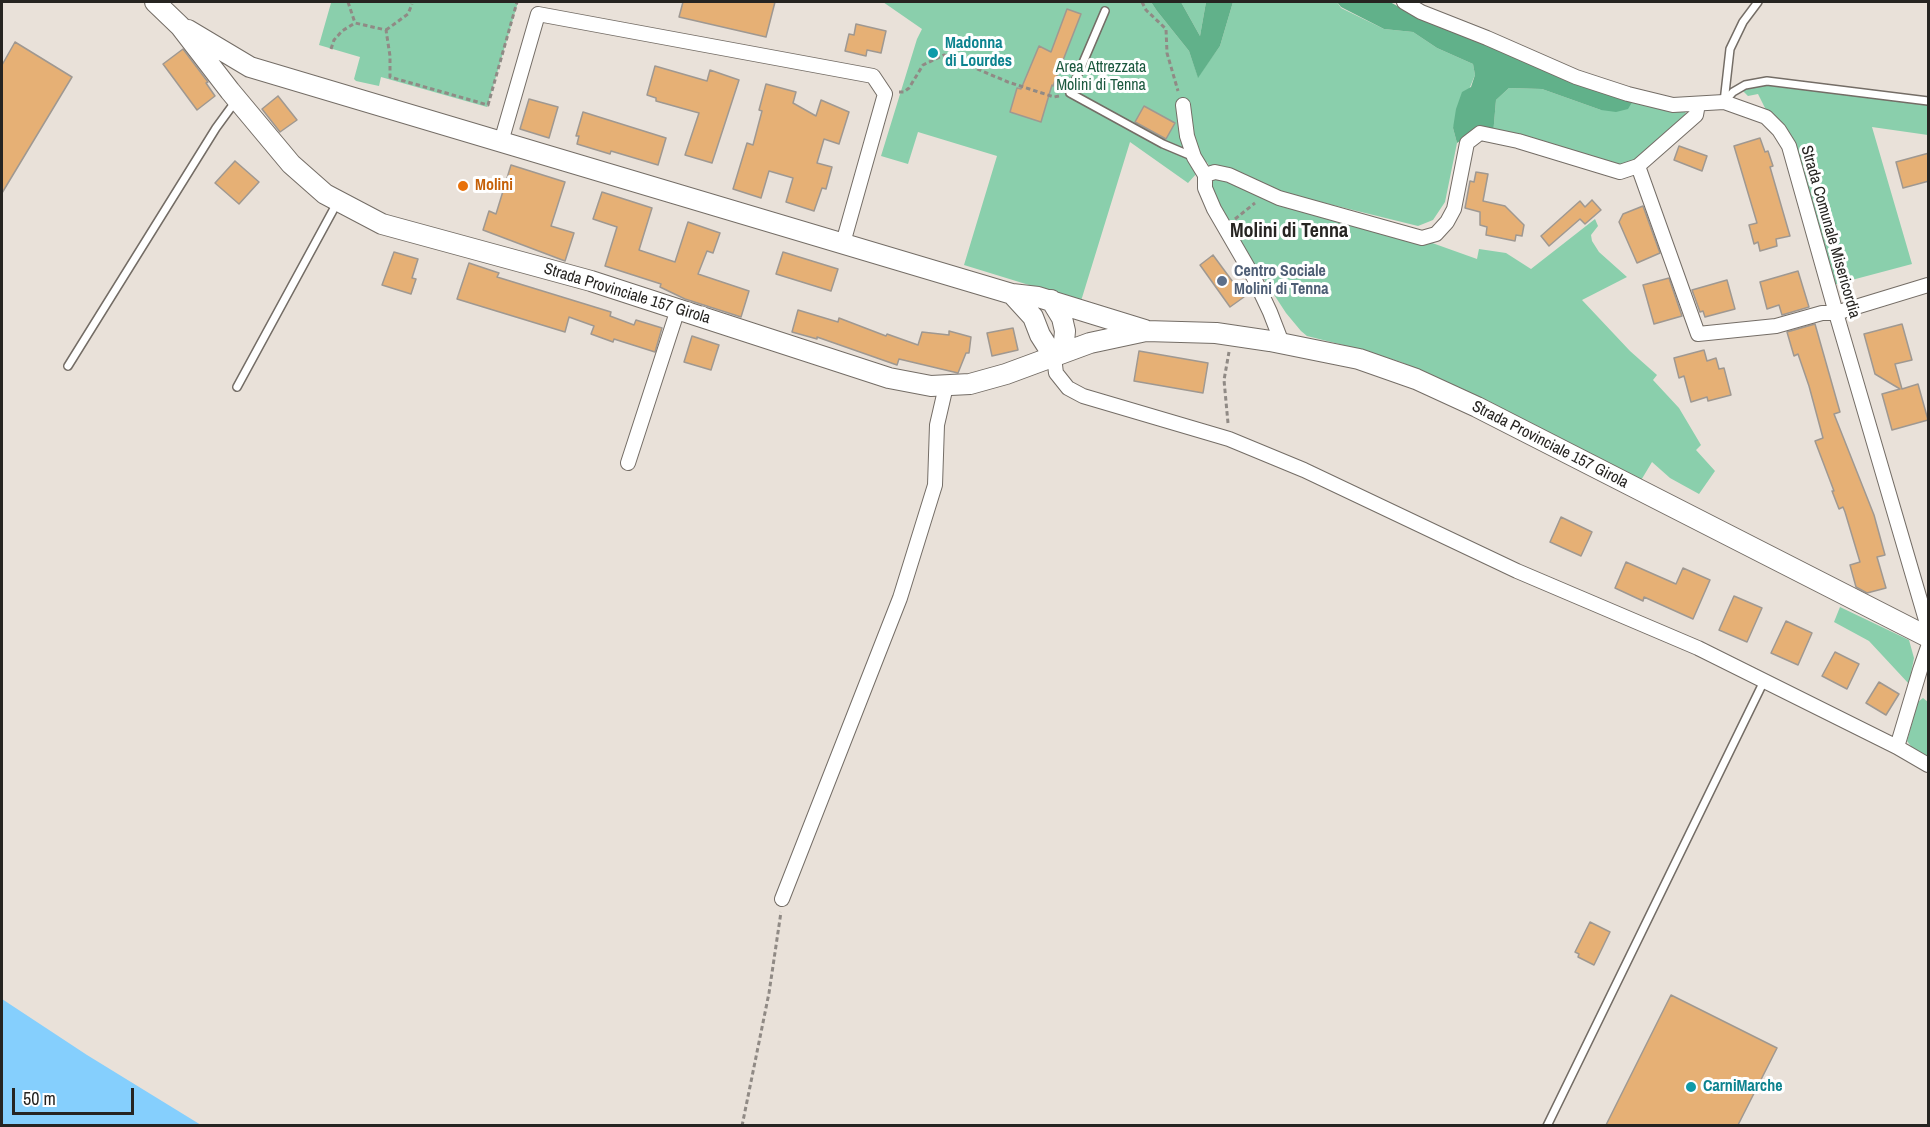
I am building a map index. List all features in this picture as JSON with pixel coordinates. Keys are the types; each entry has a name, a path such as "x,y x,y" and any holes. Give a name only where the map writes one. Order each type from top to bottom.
{"main road":[{"name":"Strada Provinciale 157 Girola","path":"155,2 180,26 231,93 291,164 325,194 382,224 591,281 889,378 931,386 970,384 1006,374 1090,343 1146,331 1232,335 1359,359 1416,379 1477,407 1929,637"},
{"name":"Strada Provinciale 157 Girola","path":"180,26 250,67 1012,294 1051,300 1146,331"},
{"path":"231,93 230,73 237,69 250,67"},
{"path":"1012,294 1033,317 1040,335 1054,357 1064,342 1065,331 1062,318 1051,300"}],"street":[{"name":"Strada Comunale Misericordia","path":"1404,2 1421,12 1576,77 1628,94 1673,105 1724,102 1766,117 1779,130 1789,146 1836,313 1923,584 1929,627"},
{"path":"501,142 538,14 873,76 885,94 843,243"},
{"path":"1205,175 1215,172 1229,174 1279,198 1422,238 1436,234 1447,222 1454,209 1467,143 1480,133 1518,141 1620,172 1638,166 1696,115 1698,104"},
{"path":"1183,105 1187,136 1194,157 1205,175 1205,188 1227,234 1254,278 1281,343"},
{"path":"1638,166 1698,334 1776,326 1822,313 1836,313 1929,285"},
{"path":"628,463 678,309"},
{"path":"1054,357 1056,372 1068,388 1083,396 1229,439 1304,470 1516,571 1698,648 1929,765"},
{"path":"782,898 900,598 935,485 937,425 946,386"},
{"path":"1896,747 1929,647"}],"lane":[{"path":"1724,102 1730,49 1743,22 1758,2"},
{"path":"1105,11 1070,93 1162,144 1194,157"},
{"path":"1724,102 1733,92 1745,85 1767,81 1929,101"},
{"path":"68,366 216,128 231,93"},
{"path":"237,387 338,201"},
{"path":"1547,1125 1764,681"}],"path":[{"path":"348,2 355,23"},
{"path":"386,30 390,77 488,105 517,2"},
{"path":"1142,2 1146,10 1166,29 1167,53 1183,105"},
{"path":"355,23 386,30 408,14 412,4"},
{"path":"331,49 334,40 355,23"},
{"path":"885,94 904,92 923,65 944,54 1008,82 1054,97 1070,93"},
{"path":"1227,234 1234,220 1247,208 1260,200 1279,198"},
{"path":"1229,439 1224,380 1232,335"},
{"path":"742,1125 769,993 782,898"}],"green space":[{"path":"326,2 518,2 487,107 381,77 379,86 356,81 354,79 360,57 319,45 331,3"},
{"name":"Area Attrezzata Molini di Tenna","path":"883,2 1151,2 1189,51 1198,77 1220,46 1233,2 1337,2 1341,8 1384,29 1413,32 1437,48 1473,64 1475,75 1453,128 1457,143 1445,202 1433,220 1418,226 1272,190 1209,166 1207,162 1188,183 1130,142 1081,301 964,265 997,156 918,132 908,164 881,156 922,29"},
{"path":"1151,2 1181,2 1200,36 1206,2 1233,2 1220,46 1198,78 1189,51"},
{"path":"1181,2 1206,2 1200,36"},
{"path":"1337,2 1390,2 1419,18 1634,99 1628,109 1616,112 1601,110 1542,89 1509,88 1496,100 1493,135 1475,131 1457,143 1453,128 1456,109 1462,92 1471,87 1475,75 1473,64 1437,48 1413,32 1384,29 1341,7"},
{"path":"1763,85 1928,105 1928,135 1872,127 1912,264 1833,285 1793,143 1767,112 1758,94 1748,96 1742,90 1746,87"},
{"path":"1509,88 1542,89 1601,110 1634,99 1684,109 1687,116 1626,167 1493,135 1496,100"},
{"path":"1214,177 1421,239 1477,259 1479,249 1506,253 1531,269 1595,219 1598,226 1591,235 1592,241 1599,252 1627,277 1582,300 1630,351 1657,375 1653,380 1679,408 1701,445 1696,450 1715,471 1699,494 1670,478 1652,462 1640,482 1512,414 1401,362 1307,336 1286,313 1239,241 1217,201 1211,181"},
{"path":"1840,607 1909,640 1914,658 1909,684 1869,641 1834,622"},
{"path":"1923,698 1928,702 1928,757 1913,749 1907,741 1918,702"}],"water":[{"path":"2,999 87,1055 201,1125 2,1125"}],"building":[{"path":"683,2 775,2 766,37 679,17"},
{"path":"1067,9 1081,14 1052,85 1041,122 1010,112 1017,88 1021,89 1039,46 1051,52"},
{"path":"856,24 886,31 881,53 867,50 866,56 845,51 849,34 854,35"},
{"path":"15,42 72,77 2,193 2,65"},
{"path":"183,49 208,82 206,83 215,96 197,110 163,64"},
{"path":"655,66 707,81 710,70 739,80 712,163 685,155 699,113 656,101 656,98 647,95"},
{"path":"766,84 796,92 793,103 816,116 821,100 849,112 839,144 824,139 817,163 832,167 826,189 822,188 814,211 786,202 793,178 769,171 761,198 733,189 747,143 753,145"},
{"path":"278,96 297,120 280,132 262,109"},
{"path":"529,99 558,107 549,138 520,129"},
{"path":"1144,106 1175,123 1166,139 1135,122"},
{"path":"583,112 666,138 658,165 577,144 579,136 576,136"},
{"path":"1760,138 1773,166 1770,167 1790,236 1776,239 1777,246 1760,251 1758,242 1754,244 1749,225 1757,223 1734,146"},
{"path":"1679,146 1707,156 1702,171 1674,160"},
{"path":"1929,153 1929,181 1903,188 1896,162"},
{"path":"235,161 259,182 239,204 215,183"},
{"path":"511,165 565,182 551,226 574,233 565,261 483,230 489,211 496,214"},
{"path":"1476,172 1488,174 1483,201 1505,206 1524,225 1522,236 1516,235 1515,241 1486,235 1487,227 1480,225 1480,212 1465,208 1470,181 1474,182"},
{"path":"602,192 652,208 639,250 675,262 688,222 720,233 713,253 707,251 698,274 749,291 741,317 685,299 660,287 661,284 605,266 617,227 593,219"},
{"path":"1592,200 1601,210 1585,224 1580,219 1549,246 1541,236 1580,201 1585,207"},
{"path":"1643,206 1660,253 1637,263 1619,222 1623,214"},
{"path":"394,252 418,259 412,278 416,279 411,294 382,285"},
{"path":"783,252 838,269 831,291 776,274"},
{"name":"Centro Sociale Molini di Tenna","path":"1213,255 1244,297 1230,307 1200,265"},
{"path":"469,263 499,273 497,277 611,312 610,316 634,325 636,320 662,328 655,352 591,334 594,326 569,317 565,332 457,299"},
{"path":"1798,271 1809,307 1782,315 1779,305 1767,309 1760,282"},
{"path":"1669,278 1682,316 1654,324 1643,285"},
{"path":"1727,280 1735,309 1705,317 1703,311 1700,312 1692,290"},
{"path":"798,310 838,322 839,318 886,336 887,334 918,345 922,332 949,335 949,331 971,337 969,353 966,353 958,373 899,359 897,365 817,337 817,339 792,332"},
{"path":"1815,324 1840,412 1834,414 1874,515 1885,555 1877,557 1886,588 1867,593 1856,587 1850,565 1860,562 1845,512 1843,507 1839,509 1815,441 1823,438 1809,386 1798,354 1794,356 1787,332"},
{"path":"1902,324 1912,360 1895,364 1902,389 1918,384 1928,420 1892,430 1882,394 1900,389 1875,374 1864,334"},
{"path":"1013,328 1018,350 992,356 987,333"},
{"path":"692,336 719,345 711,370 684,362"},
{"path":"1704,350 1707,361 1716,358 1719,369 1724,368 1731,395 1708,401 1707,397 1691,402 1684,376 1679,378 1674,358"},
{"path":"1139,351 1208,363 1203,393 1134,381"},
{"path":"1561,517 1592,532 1581,556 1550,542"},
{"path":"1626,562 1676,584 1683,568 1710,580 1693,619 1644,597 1643,601 1615,588"},
{"path":"1734,596 1762,608 1747,642 1719,630"},
{"path":"1786,621 1812,633 1798,665 1771,653"},
{"path":"1835,652 1859,664 1847,689 1822,676"},
{"path":"1879,682 1899,694 1886,715 1866,703"},
{"path":"1590,922 1610,932 1594,965 1578,957 1579,954 1575,952"},
{"name":"CarniMarche","path":"1671,995 1777,1048 1738,1125 1606,1125"}],"place":[{"name":"Madonna di Lourdes","path":"933,53"},
{"name":"Molini","path":"463,186"},
{"name":"Centro Sociale Molini di Tenna","path":"1222,281"},
{"name":"CarniMarche","path":"1691,1087"}],"district":[{"name":"Molini di Tenna","path":"1289,232"}]}
